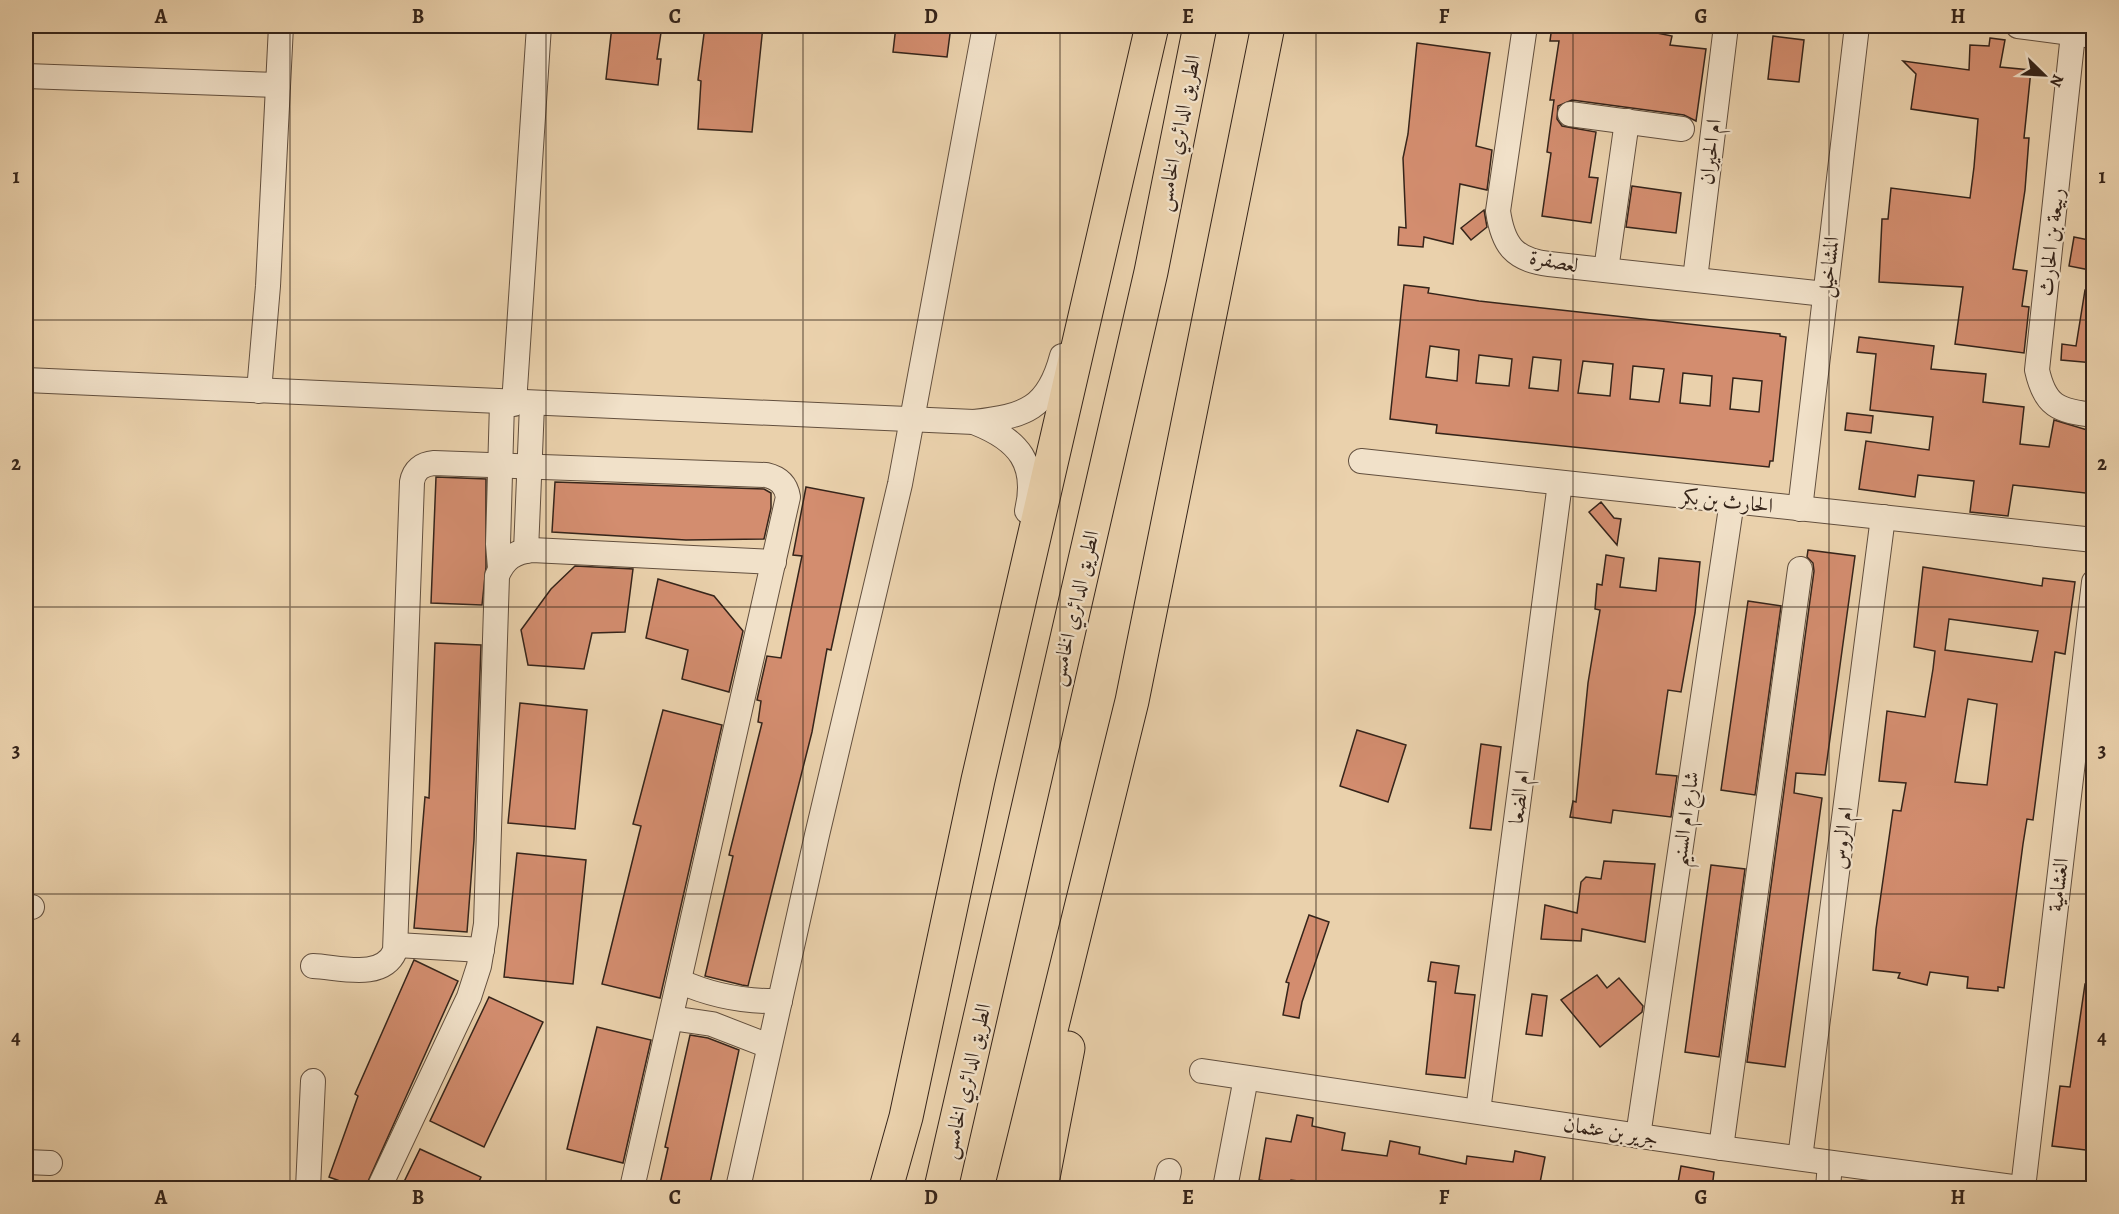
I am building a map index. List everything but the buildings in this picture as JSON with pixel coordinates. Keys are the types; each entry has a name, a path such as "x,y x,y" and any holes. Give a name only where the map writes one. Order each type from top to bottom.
{"highway":[{"path":"886,1188 906,1117 978,780 1152,26"},
{"name":"الطريق الدائري الخامس","path":"942,1181 1148,283 1200,26"},
{"path":"1041,1188 1132,701 1268,26"},
{"path":"1012,1188 1132,701"}],"street":[{"path":"260,391 281,26"},
{"path":"500,568 498,538 501,465 516,404 539,26"},
{"path":"738,1188 900,484 985,26"},
{"name":"لعصفرة","path":"1525,26 1498,211 1501,231 1517,254 1533,262 1825,294"},
{"name":"ام الحيران","path":"1695,279 1726,26"},
{"name":"المشاخيل","path":"1800,509 1857,26"},
{"path":"2018,26 2083,35"},
{"name":"ربيعة بن الحارث","path":"2083,35 2037,370 2041,388 2048,402 2062,409 2094,415"},
{"path":"26,76 278,85"},
{"path":"1570,114 1682,129"},
{"path":"1606,270 1626,121"},
{"path":"26,380 974,423 1004,419 1025,412 1044,398 1051,388 1084,271 1107,226"},
{"path":"516,404 529,466 526,551"},
{"path":"974,423 998,432 1012,442 1024,459 1031,484 1030,497 995,646 993,675 997,703"},
{"name":"الحارث بن بكر","path":"1361,461 2094,540"},
{"path":"313,966 379,969 392,959 397,945 413,476 428,463 773,477 783,485 788,497 632,1188"},
{"name":"ام الضعا","path":"1478,1111 1560,483"},
{"name":"شارع ام السنيم","path":"1638,1136 1732,501"},
{"name":"ام الروس","path":"1800,1158 1883,517"},
{"path":"379,1188 469,996 482,950 486,924 497,576 500,568 510,556 526,551 774,562"},
{"path":"1720,1148 1800,569"},
{"name":"الغشامية","path":"2021,1188 2094,582"},
{"path":"397,945 482,950"},
{"path":"679,981 718,996 738,1000 780,1001"},
{"path":"670,1018 712,1024 769,1046"},
{"name":"جرير بن عثمان","path":"1202,1071 1720,1148 2021,1188"},
{"path":"1226,1188 1246,1078"},
{"path":"308,1188 313,1081"},
{"path":"26,1162 50,1163"},
{"path":"1828,1188 1830,1163"}]}
